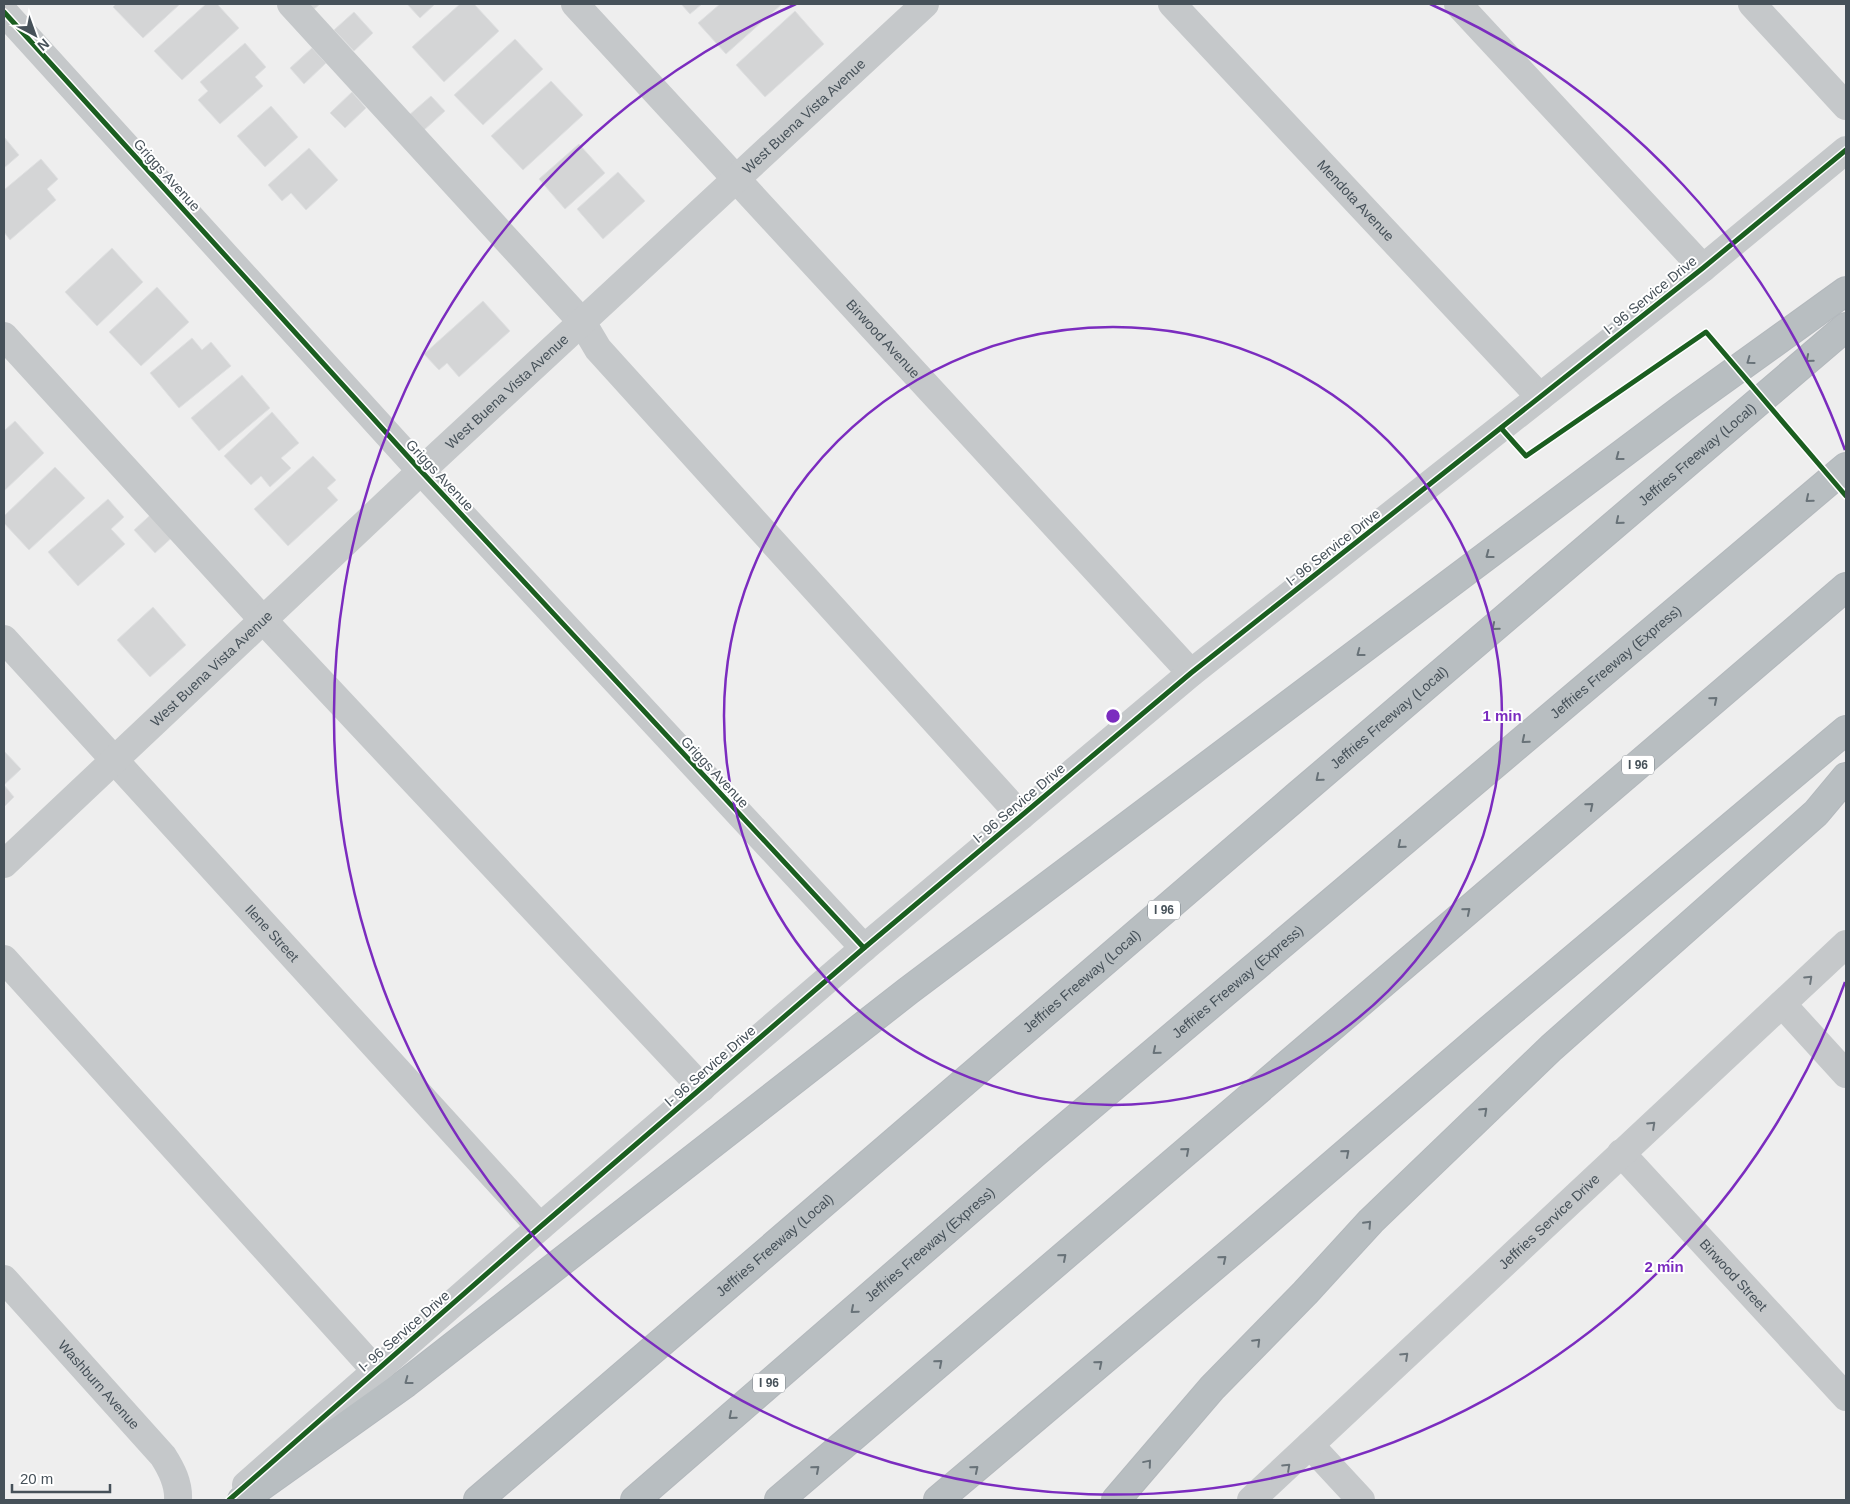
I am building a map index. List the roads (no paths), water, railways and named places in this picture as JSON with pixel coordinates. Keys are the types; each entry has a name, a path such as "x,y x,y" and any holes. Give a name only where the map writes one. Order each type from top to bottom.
{"highway":[{"path":"242,1500 406,1382 908,991 1682,409 1846,292"},
{"name":"Jeffries Freeway (Local)","path":"478,1500 1289,802 1846,327"},
{"name":"Jeffries Freeway (Express)","path":"634,1500 1035,1153 1846,467"},
{"name":"I 96","path":"779,1500 1846,588"},
{"path":"938,1500 1244,1241 1504,1017 1846,730"},
{"path":"1116,1500 1212,1388 1305,1293 1371,1220 1551,1048 1816,813 1846,777"}],"street":[{"path":"291,4 582,322 598,349 1021,816"},
{"name":"Birwood Avenue","path":"575,4 1191,673"},
{"name":"West Buena Vista Avenue","path":"4,864 421,471 925,4"},
{"name":"Mendota Avenue","path":"1172,4 1540,397"},
{"path":"1458,4 1703,268"},
{"path":"1752,4 1846,106"},
{"name":"Griggs Avenue","path":"4,12 421,471 864,948"},
{"name":"I- 96 Service Drive","path":"228,1500 540,1227 864,948 1191,673 1703,268 1846,150"},
{"path":"4,336 263,620 702,1088"},
{"name":"Ilene Street","path":"4,639 540,1227"},
{"name":"Jeffries Service Drive","path":"1251,1500 1846,944"},
{"path":"4,959 376,1371"},
{"path":"1782,1004 1846,1074"},
{"name":"Birwood Street","path":"1621,1153 1846,1397"},
{"name":"Washburn Avenue","path":"4,1280 163,1456 173,1472 178,1500"},
{"path":"1310,1445 1361,1500"}]}
